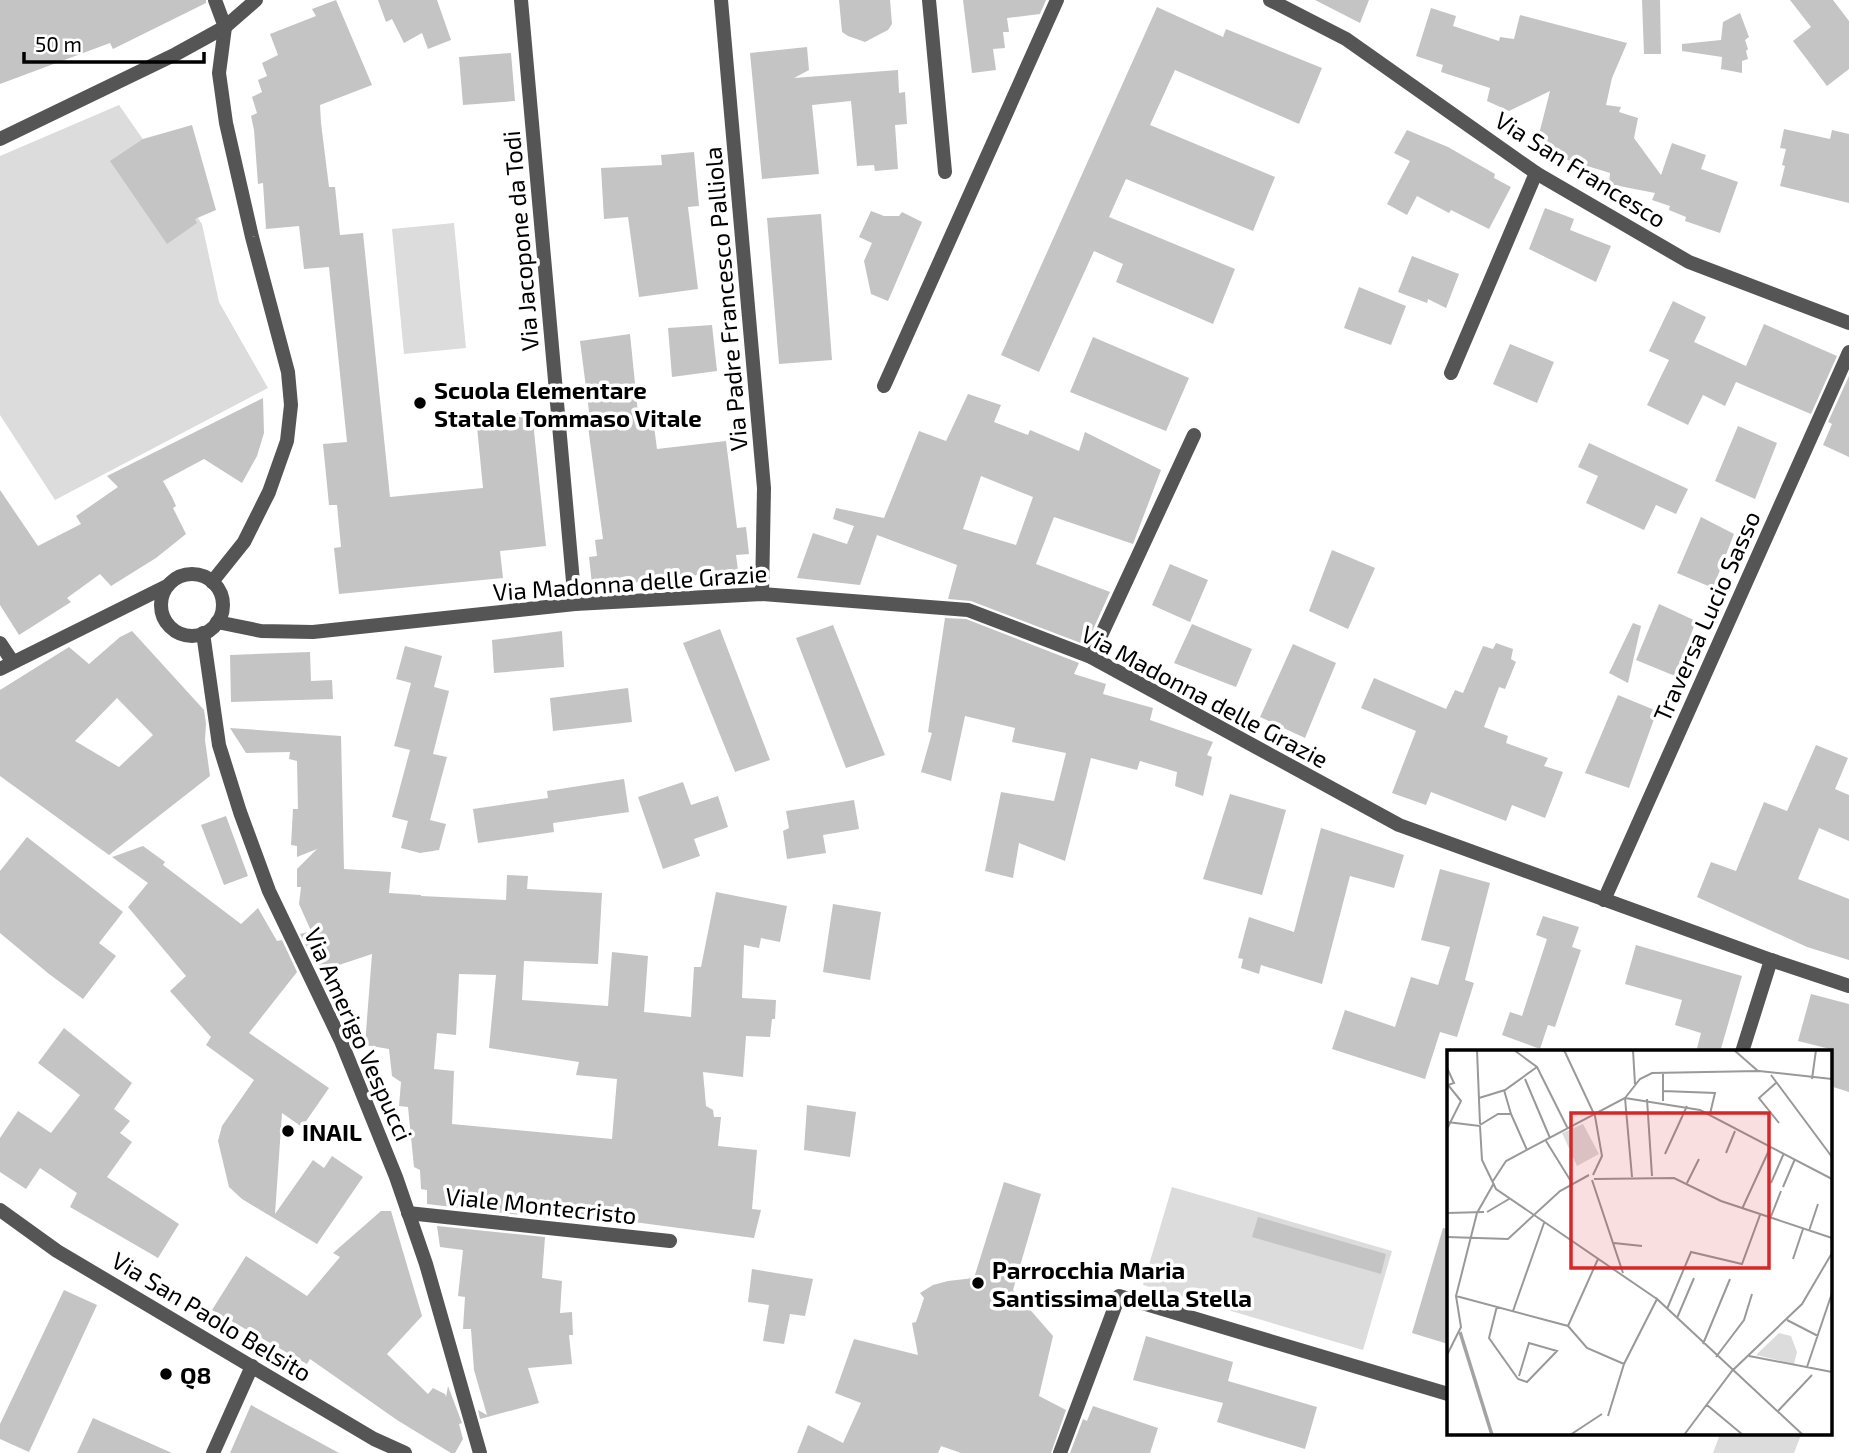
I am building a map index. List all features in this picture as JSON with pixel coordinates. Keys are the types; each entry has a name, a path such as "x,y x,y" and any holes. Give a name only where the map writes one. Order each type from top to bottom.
{"street":[{"path":"212,582 244,542 269,492 287,441 291,405 288,372 252,237 226,123 219,73 225,27 215,0"},
{"path":"0,139 176,54 225,27 256,0"},
{"name":"Via Jacopone da Todi","path":"521,0 575,604"},
{"name":"Via Padre Francesco Palliola","path":"721,0 764,488 762,594"},
{"path":"929,0 946,172"},
{"path":"884,386 1057,0"},
{"name":"Via San Francesco","path":"1270,0 1300,7 1536,173 1689,262 1849,323"},
{"path":"1451,373 1536,173"},
{"name":"Traversa Lucio Sasso","path":"1604,900 1849,352"},
{"path":"1090,657 1194,435"},
{"path":"0,643 6,665 167,586 186,574 205,577 212,582 222,598 217,622 203,634 183,635 167,624 161,605 167,586"},
{"name":"Via Madonna delle Grazie","path":"217,622 261,631 313,632 575,604 762,594 968,610 1090,657 1399,825 1770,960 1849,986"},
{"name":"Via Amerigo Vespucci","path":"203,634 219,745 240,812 269,891 341,1041 396,1177 426,1264 480,1453"},
{"path":"1743,1050 1770,960"},
{"name":"Via San Paolo Belsito","path":"0,1210 57,1251 374,1438 405,1453"},
{"name":"Viale Montecristo","path":"408,1213 670,1241"},
{"path":"1060,1453 1119,1296 1447,1394"},
{"path":"213,1453 252,1366"}],"shaded area":[{"path":"119,105 202,224 219,302 268,388 55,500 0,415 0,156"},
{"path":"454,223 466,348 404,354 392,229"},
{"path":"1172,1187 1392,1251 1363,1350 1143,1285"},
{"path":"1719,1436 1801,1436 1794,1453 1713,1453"}],"building":[{"path":"0,0 206,0 206,3 113,49 110,43 0,84"},
{"path":"336,0 372,85 320,105 321,123 329,187 335,187 340,235 363,233 390,497 483,488 476,417 532,412 546,546 500,551 503,578 339,594 334,548 341,547 337,505 329,505 323,444 347,442 329,267 304,269 299,226 266,229 263,183 258,184 251,116 257,113 252,97 262,92 258,80 267,76 262,63 278,55 270,34 316,16 312,9"},
{"path":"378,0 437,0 451,40 428,49 422,33 404,43 392,19 386,22"},
{"path":"839,0 890,0 892,24 888,30 865,42 848,36 842,32"},
{"path":"963,0 1046,0 1040,14 1007,18 1009,32 1003,32 1005,48 993,49 996,70 972,73"},
{"path":"1315,0 1369,0 1360,23"},
{"path":"1642,0 1660,0 1661,54 1644,54"},
{"path":"1790,0 1833,0 1849,21 1849,69 1827,86 1793,41 1811,27"},
{"path":"1157,7 1223,37 1226,29 1322,68 1299,124 1175,70 1150,125 1275,177 1253,231 1126,179 1109,217 1235,269 1213,324 1116,282 1123,264 1094,251 1039,372 1001,355"},
{"path":"1431,8 1456,16 1453,26 1499,41 1500,37 1514,39 1520,15 1627,43 1612,78 1606,105 1621,107 1619,112 1638,118 1634,138 1661,175 1672,143 1706,155 1701,169 1738,182 1720,233 1685,221 1686,217 1669,210 1670,206 1652,200 1655,193 1609,184 1610,173 1535,150 1550,91 1509,111 1487,101 1490,88 1441,72 1443,65 1416,56"},
{"path":"1740,13 1749,37 1745,40 1748,59 1742,61 1742,73 1721,69 1722,57 1682,51 1682,44 1721,40 1723,22"},
{"path":"807,47 809,70 794,78 898,70 899,93 905,92 907,124 895,125 898,169 875,171 874,165 857,166 851,101 812,105 819,174 762,179 750,53"},
{"path":"511,53 515,101 463,105 459,57"},
{"path":"192,125 216,210 195,219 197,223 167,244 110,161 143,139"},
{"path":"1784,129 1830,139 1832,130 1849,134 1849,203 1780,186 1785,166 1782,165 1786,149 1780,148"},
{"path":"1407,130 1448,147 1495,174 1494,178 1511,187 1489,229 1451,210 1449,213 1417,196 1407,215 1387,204 1410,161 1394,153"},
{"path":"694,152 699,206 688,207 698,289 639,297 628,217 604,219 601,168 662,165 661,155"},
{"path":"1545,208 1574,219 1570,230 1611,246 1596,282 1529,249"},
{"path":"871,211 884,216 899,216 902,212 922,222 888,301 871,294 864,261 872,243 859,237"},
{"path":"821,214 832,360 779,364 767,218"},
{"path":"1412,256 1459,274 1446,308 1428,299 1427,303 1398,292"},
{"path":"1359,287 1406,306 1391,345 1344,328"},
{"path":"1673,301 1706,317 1694,342 1746,366 1764,324 1837,356 1811,414 1736,382 1725,406 1703,395 1688,425 1647,405 1669,360 1649,351"},
{"path":"712,325 717,371 672,377 668,328"},
{"path":"630,334 638,413 652,411 657,449 726,441 737,528 746,527 749,554 736,555 738,570 643,582 592,584 589,557 597,556 595,540 603,539 580,341"},
{"path":"1093,337 1189,378 1166,431 1070,392"},
{"path":"1510,344 1554,362 1537,403 1493,384"},
{"path":"1849,376 1849,457 1823,445 1832,424 1828,422"},
{"path":"968,394 1001,405 994,422 1028,435 1030,430 1079,451 1085,432 1161,470 1133,544 1054,517 1036,564 1110,592 1086,645 971,601 948,599 957,565 877,535 860,585 797,578 813,533 847,544 854,526 833,519 836,508 884,518 919,431 946,441","holes":["981,476 1033,497 1016,545 963,529"]},
{"path":"263,398 264,433 257,456 242,483 204,459 163,481 186,534 156,558 111,586 100,574 67,598 71,602 19,635 0,605 0,490 38,546 81,524 76,516 118,487 107,476"},
{"path":"1738,426 1777,443 1755,499 1715,481"},
{"path":"1589,443 1688,489 1676,514 1656,505 1644,530 1586,503 1598,476 1578,467"},
{"path":"1701,517 1734,534 1713,588 1677,573"},
{"path":"1332,550 1375,568 1348,629 1309,611"},
{"path":"1170,564 1208,580 1190,622 1152,605"},
{"path":"1659,604 1696,621 1675,676 1636,660"},
{"path":"945,618 966,619 1079,663 1074,674 1106,684 1103,694 1153,708 1150,720 1213,742 1207,755 1212,757 1203,796 1175,786 1177,772 1140,761 1137,770 1091,758 1065,861 1019,843 1013,878 985,871 1001,792 1054,801 1066,753 1012,742 1015,728 965,716 951,781 921,772 932,733 928,732"},
{"path":"1633,623 1641,626 1628,683 1609,673"},
{"path":"1192,624 1252,649 1236,687 1174,663"},
{"path":"833,625 885,755 846,768 796,638"},
{"path":"720,629 770,760 735,772 683,643"},
{"path":"132,631 204,710 210,776 109,855 0,776 0,690 69,647 89,664 120,637","holes":["117,698 153,735 119,767 75,741"]},
{"path":"562,631 564,667 494,673 492,640"},
{"path":"1496,643 1513,649 1511,659 1516,662 1505,689 1499,687 1484,727 1508,736 1506,743 1548,758 1544,766 1563,772 1545,818 1512,805 1506,821 1431,792 1426,805 1392,793 1416,731 1361,708 1374,678 1446,709 1455,690 1463,693 1483,646 1493,649"},
{"path":"1293,644 1336,663 1305,738 1260,717"},
{"path":"405,646 442,656 434,687 449,691 433,754 447,757 430,820 446,824 439,850 420,853 401,848 408,821 392,817 410,750 394,746 411,683 396,679"},
{"path":"310,652 311,681 332,680 333,699 231,702 230,655"},
{"path":"628,688 632,722 553,731 550,698"},
{"path":"1618,695 1657,711 1629,788 1585,773"},
{"path":"230,728 341,736 344,869 391,872 389,893 506,900 507,875 528,876 527,889 602,893 598,964 524,961 522,1000 608,1006 612,952 648,956 644,1012 691,1017 694,967 701,967 716,892 787,906 780,942 761,938 759,948 744,945 742,998 776,1000 770,1037 746,1036 743,1077 703,1072 706,1106 713,1110 714,1117 721,1117 718,1146 757,1150 752,1209 761,1210 754,1238 581,1215 581,1218 547,1215 547,1218 427,1204 427,1190 421,1189 420,1170 414,1167 408,1107 399,1106 401,1082 392,1076 389,1049 365,1045 372,954 321,971 314,951 311,955 300,934 311,931 299,904 301,887 297,887 297,869 317,849 297,857 297,846 291,845 293,809 298,809 297,761 289,759 290,752 246,753","holes":["459,974 496,975 489,1048 579,1062 576,1075 617,1079 612,1139 452,1124 454,1071 434,1069 437,1033 456,1035"]},
{"path":"1816,745 1848,758 1835,789 1849,795 1849,841 1819,828 1798,879 1849,899 1849,960 1807,947 1697,897 1711,862 1736,871 1764,802 1787,811"},
{"path":"624,779 629,812 553,823 554,832 478,843 473,809 548,798 547,791"},
{"path":"683,782 691,805 718,796 728,827 694,839 700,856 663,869 638,797"},
{"path":"1230,794 1286,810 1262,895 1203,879"},
{"path":"854,800 859,829 823,835 826,853 787,859 783,831 789,828 786,811"},
{"path":"226,816 248,876 224,885 201,825"},
{"path":"1321,828 1404,855 1394,888 1350,876 1322,984 1261,965 1259,974 1241,968 1243,959 1238,958 1249,917 1294,932"},
{"path":"27,837 123,912 99,943 116,956 83,999 0,933 0,871"},
{"path":"143,846 165,862 163,865 241,924 258,908 277,941 282,940 297,972 249,1033 329,1088 302,1127 282,1113 275,1214 313,1160 324,1168 332,1156 363,1177 317,1244 242,1199 229,1187 218,1141 222,1126 254,1080 206,1045 211,1037 170,991 186,976 128,907 148,883 112,857"},
{"path":"1440,869 1490,883 1465,980 1474,983 1457,1037 1440,1032 1425,1079 1332,1049 1345,1010 1395,1027 1411,977 1438,985 1450,947 1421,940"},
{"path":"833,904 881,912 870,980 823,972"},
{"path":"1543,916 1579,927 1572,947 1581,950 1555,1027 1548,1025 1540,1049 1502,1035 1510,1012 1522,1016 1547,939 1536,935"},
{"path":"1636,945 1742,976 1721,1050 1697,1050 1701,1033 1675,1025 1682,1000 1625,984"},
{"path":"1811,994 1849,1004 1849,1092 1832,1087 1832,1050 1798,1041"},
{"path":"64,1028 132,1083 114,1109 130,1121 120,1133 132,1142 107,1177 179,1224 158,1258 70,1207 77,1193 40,1168 26,1189 0,1172 0,1138 18,1111 51,1133 80,1095 38,1063"},
{"path":"807,1105 856,1112 850,1157 804,1150"},
{"path":"1004,1182 1041,1194 1013,1290 1053,1336 1039,1396 1066,1410 1051,1453 961,1453 941,1446 938,1453 797,1453 808,1425 843,1443 861,1403 835,1393 854,1339 918,1355 912,1323 916,1322 924,1298 920,1293 933,1285 974,1278"},
{"path":"381,1211 391,1211 422,1316 387,1354 428,1394 433,1388 446,1397 448,1386 462,1423 459,1424 463,1439 455,1453 397,1420 310,1359 307,1364 212,1310 246,1256 307,1296 340,1257 333,1253"},
{"path":"1258,1217 1386,1254 1381,1274 1252,1237"},
{"path":"437,1226 545,1237 542,1278 562,1281 560,1313 572,1312 573,1335 569,1335 572,1364 528,1368 539,1403 480,1419 478,1410 487,1415 474,1370 471,1329 463,1329 465,1297 458,1296 463,1250 440,1247"},
{"path":"1443,1228 1447,1229 1447,1344 1412,1333"},
{"path":"752,1269 813,1279 805,1316 790,1314 784,1344 763,1341 769,1305 748,1302"},
{"path":"64,1290 97,1305 29,1452 0,1439 0,1424"},
{"path":"1146,1336 1233,1362 1228,1381 1317,1407 1305,1449 1217,1422 1223,1403 1133,1380"},
{"path":"251,1405 339,1453 230,1453"},
{"path":"1093,1406 1158,1428 1150,1453 1070,1453 1083,1419 1087,1421"},
{"path":"93,1418 172,1453 77,1453"}],"place":[{"name":"Scuola Elementare Statale Tommaso Vitale","path":"420,403"},
{"name":"INAIL","path":"288,1131"},
{"name":"Parrocchia Maria Santissima della Stella","path":"978,1283"},
{"name":"Q8","path":"166,1374"}]}
